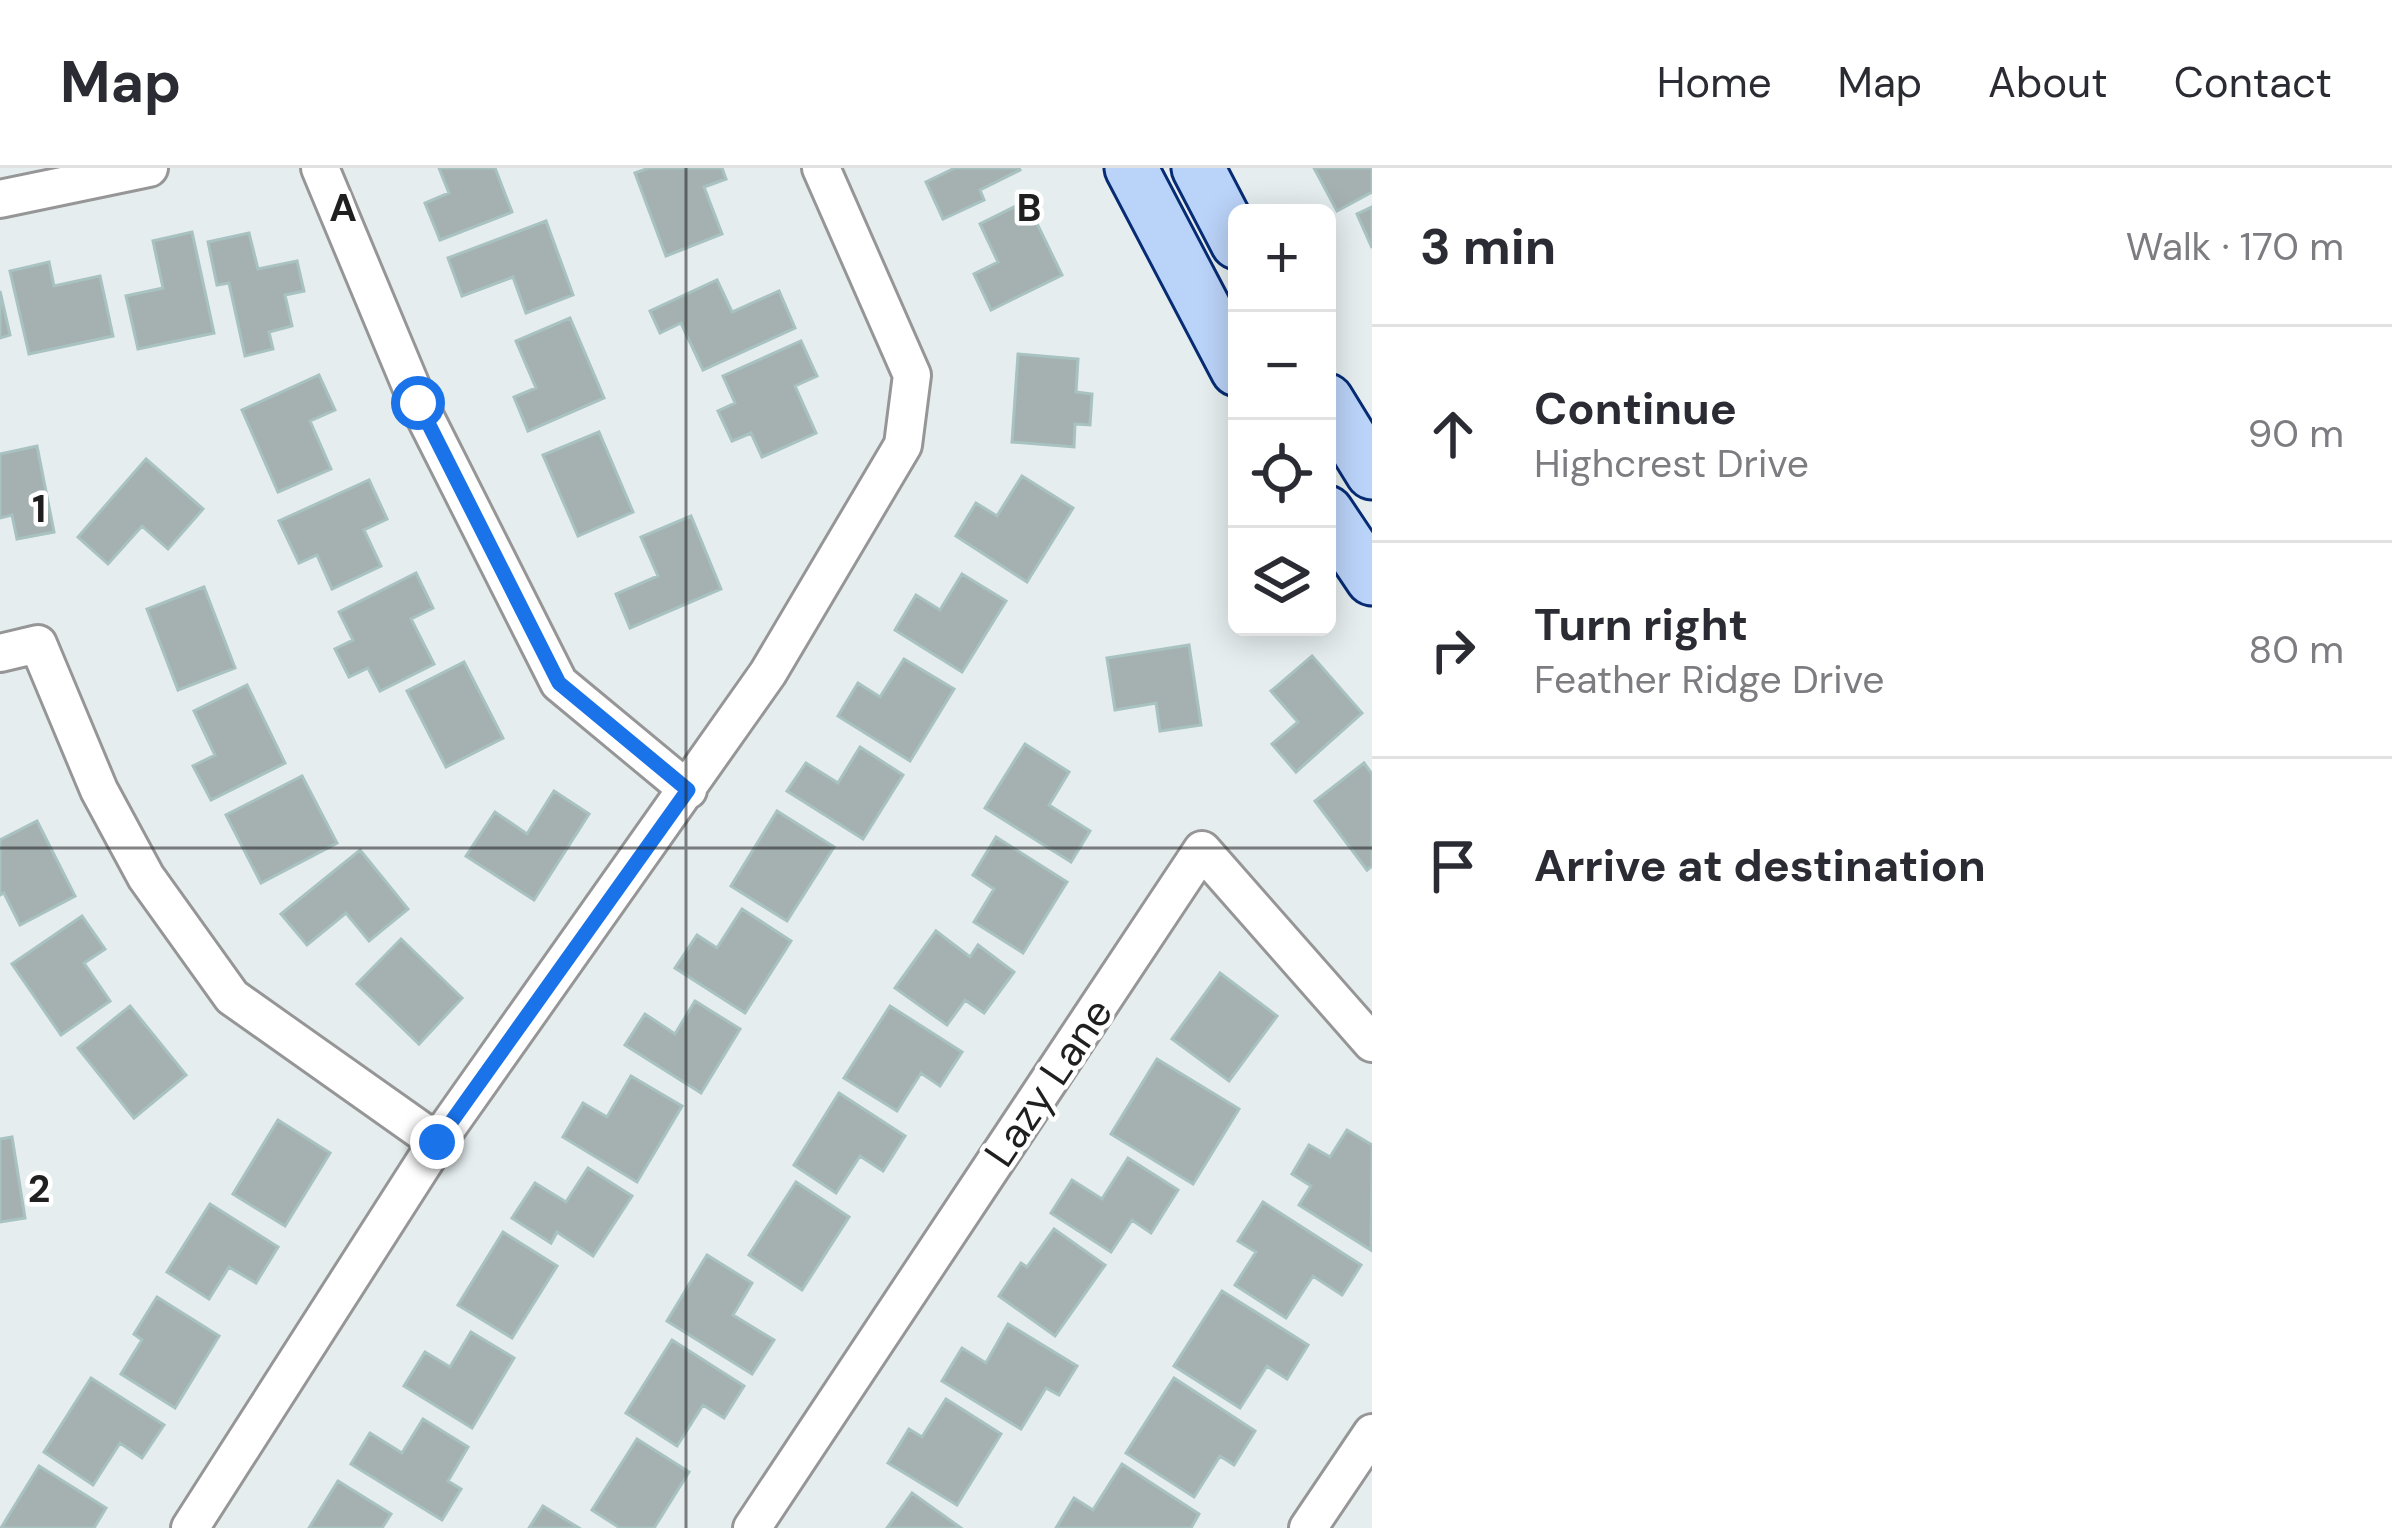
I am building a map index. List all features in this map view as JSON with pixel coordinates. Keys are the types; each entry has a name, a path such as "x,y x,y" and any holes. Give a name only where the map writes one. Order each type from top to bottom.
{"main road":[{"path":"1131,168 1228,353"},
{"path":"1198,168 1228,226"},
{"path":"1336,415 1372,473"},
{"path":"1336,525 1372,579"}],"street":[{"path":"0,199 149,168"},
{"path":"320,168 418,403 559,683 688,790"},
{"path":"190,1528 437,1142 768,673 902,445 912,375 821,168"},
{"path":"0,653 38,644 99,790 146,877 232,997 437,1142"},
{"name":"Lazy Lane","path":"752,1528 1202,850 1372,1043"},
{"path":"1308,1528 1372,1433"}],"building":[{"path":"439,168 495,168 512,212 440,240 425,203 449,193"},
{"path":"649,168 722,168 726,179 704,187 722,234 666,256 635,173"},
{"path":"955,168 1020,170 980,190 984,200 943,219 926,182"},
{"path":"1314,168 1372,168 1372,192 1337,211"},
{"path":"1026,201 1062,275 991,310 974,274 998,262 980,224"},
{"path":"1372,207 1372,248 1357,214"},
{"path":"546,221 573,295 526,313 513,277 462,296 448,258"},
{"path":"192,232 214,333 138,349 126,296 163,288 153,241"},
{"path":"249,233 258,269 297,261 304,291 285,295 292,326 269,332 273,349 245,356 229,283 217,285 208,242"},
{"path":"49,262 54,286 100,276 113,336 29,354 10,271"},
{"path":"717,280 732,312 779,291 795,328 703,370 681,323 660,333 650,311"},
{"path":"0,291 10,335 0,338"},
{"path":"570,318 604,398 528,431 514,397 536,388 516,341"},
{"path":"801,341 817,376 795,386 816,433 762,457 751,433 732,441 718,411 735,403 723,376"},
{"path":"1018,354 1078,359 1076,392 1092,394 1090,425 1075,424 1074,447 1012,442"},
{"path":"319,375 335,410 310,421 331,469 278,492 242,410"},
{"path":"599,432 633,512 578,536 543,455"},
{"path":"37,446 54,532 17,539 12,515 0,518 0,454"},
{"path":"146,459 203,509 168,549 142,526 108,564 78,537"},
{"path":"1022,476 1073,508 1027,582 956,536 976,503 997,516"},
{"path":"369,480 387,519 364,530 381,566 332,589 317,555 299,563 279,521"},
{"path":"691,516 721,589 630,628 616,594 658,576 641,537"},
{"path":"416,573 433,608 411,619 434,664 380,691 368,668 349,677 335,649 353,640 339,612"},
{"path":"962,574 1006,601 962,672 895,630 916,595 940,610"},
{"path":"204,587 235,668 178,690 147,609"},
{"path":"1189,645 1201,725 1160,731 1156,703 1115,710 1107,658"},
{"path":"1312,656 1362,713 1296,772 1272,744 1298,722 1271,691"},
{"path":"904,659 954,689 910,761 838,716 858,683 880,697"},
{"path":"464,662 503,738 446,767 407,691"},
{"path":"247,685 285,763 211,800 193,766 215,755 194,711"},
{"path":"1025,744 1069,772 1049,805 1090,831 1071,862 985,808"},
{"path":"860,747 903,775 863,839 787,791 806,763 838,783"},
{"path":"1364,763 1372,774 1372,866 1367,870 1315,801"},
{"path":"302,776 337,843 261,883 226,815"},
{"path":"554,791 589,814 534,900 466,856 495,812 527,834"},
{"path":"777,811 834,847 787,921 731,886"},
{"path":"37,821 75,896 20,925 4,893 0,895 0,840"},
{"path":"996,837 1067,882 1023,953 974,922 994,889 973,875"},
{"path":"360,850 408,909 369,941 346,913 307,945 281,914"},
{"path":"742,909 791,941 745,1013 675,968 697,935 717,948"},
{"path":"82,916 105,949 84,963 110,1001 61,1035 12,964"},
{"path":"936,931 970,957 978,945 1014,972 984,1013 965,1000 947,1025 895,988"},
{"path":"401,939 462,998 419,1044 357,984"},
{"path":"1220,973 1277,1016 1229,1081 1172,1039"},
{"path":"695,1001 740,1029 701,1093 625,1045 645,1014 675,1034"},
{"path":"130,1006 186,1075 134,1118 78,1048"},
{"path":"890,1006 962,1052 940,1086 921,1073 897,1111 844,1078"},
{"path":"1157,1059 1239,1109 1193,1184 1111,1134"},
{"path":"631,1076 682,1106 637,1182 563,1137 583,1103 607,1117"},
{"path":"839,1093 905,1136 883,1171 860,1156 836,1193 794,1165"},
{"path":"278,1120 330,1153 285,1226 233,1194"},
{"path":"1347,1130 1372,1145 1371,1250 1299,1205 1311,1186 1292,1174 1309,1145 1330,1157"},
{"path":"12,1137 25,1218 0,1222 0,1139"},
{"path":"1128,1158 1178,1190 1151,1233 1132,1220 1111,1252 1051,1213 1072,1180 1102,1199"},
{"path":"588,1168 632,1196 593,1256 557,1232 551,1243 512,1218 535,1183 566,1202"},
{"path":"796,1182 849,1217 802,1290 749,1255"},
{"path":"1263,1202 1361,1265 1342,1295 1313,1276 1286,1318 1235,1285 1256,1252 1238,1241"},
{"path":"210,1204 278,1247 256,1283 229,1267 209,1299 167,1272"},
{"path":"1054,1229 1105,1265 1055,1336 999,1296 1021,1263 1027,1267"},
{"path":"503,1232 557,1266 512,1338 458,1305"},
{"path":"707,1255 752,1283 733,1315 774,1340 752,1374 667,1321"},
{"path":"1222,1291 1308,1345 1287,1379 1267,1366 1240,1408 1174,1366"},
{"path":"157,1297 219,1336 175,1408 121,1374 142,1340 134,1334"},
{"path":"1008,1324 1077,1366 1059,1395 1046,1388 1021,1429 942,1381 962,1348 986,1363"},
{"path":"471,1332 514,1358 472,1428 404,1386 425,1352 450,1367"},
{"path":"672,1340 744,1386 724,1418 703,1405 677,1446 626,1413"},
{"path":"91,1378 164,1425 142,1458 120,1443 93,1485 44,1452"},
{"path":"1174,1378 1255,1431 1234,1465 1220,1456 1194,1497 1126,1453"},
{"path":"946,1399 1001,1434 957,1505 888,1463 909,1429 922,1437"},
{"path":"423,1419 468,1447 448,1481 461,1489 442,1520 351,1464 370,1433 402,1453"},
{"path":"637,1439 689,1472 654,1528 620,1528 592,1510"},
{"path":"1122,1464 1199,1514 1191,1528 1056,1528 1074,1498 1093,1510"},
{"path":"39,1466 106,1508 94,1528 1,1528"},
{"path":"338,1481 391,1514 382,1528 309,1528"},
{"path":"912,1493 961,1528 887,1528"},
{"path":"543,1506 579,1528 529,1528"}],"route":[{"path":"418,403 559,683 688,790 437,1142"}]}
